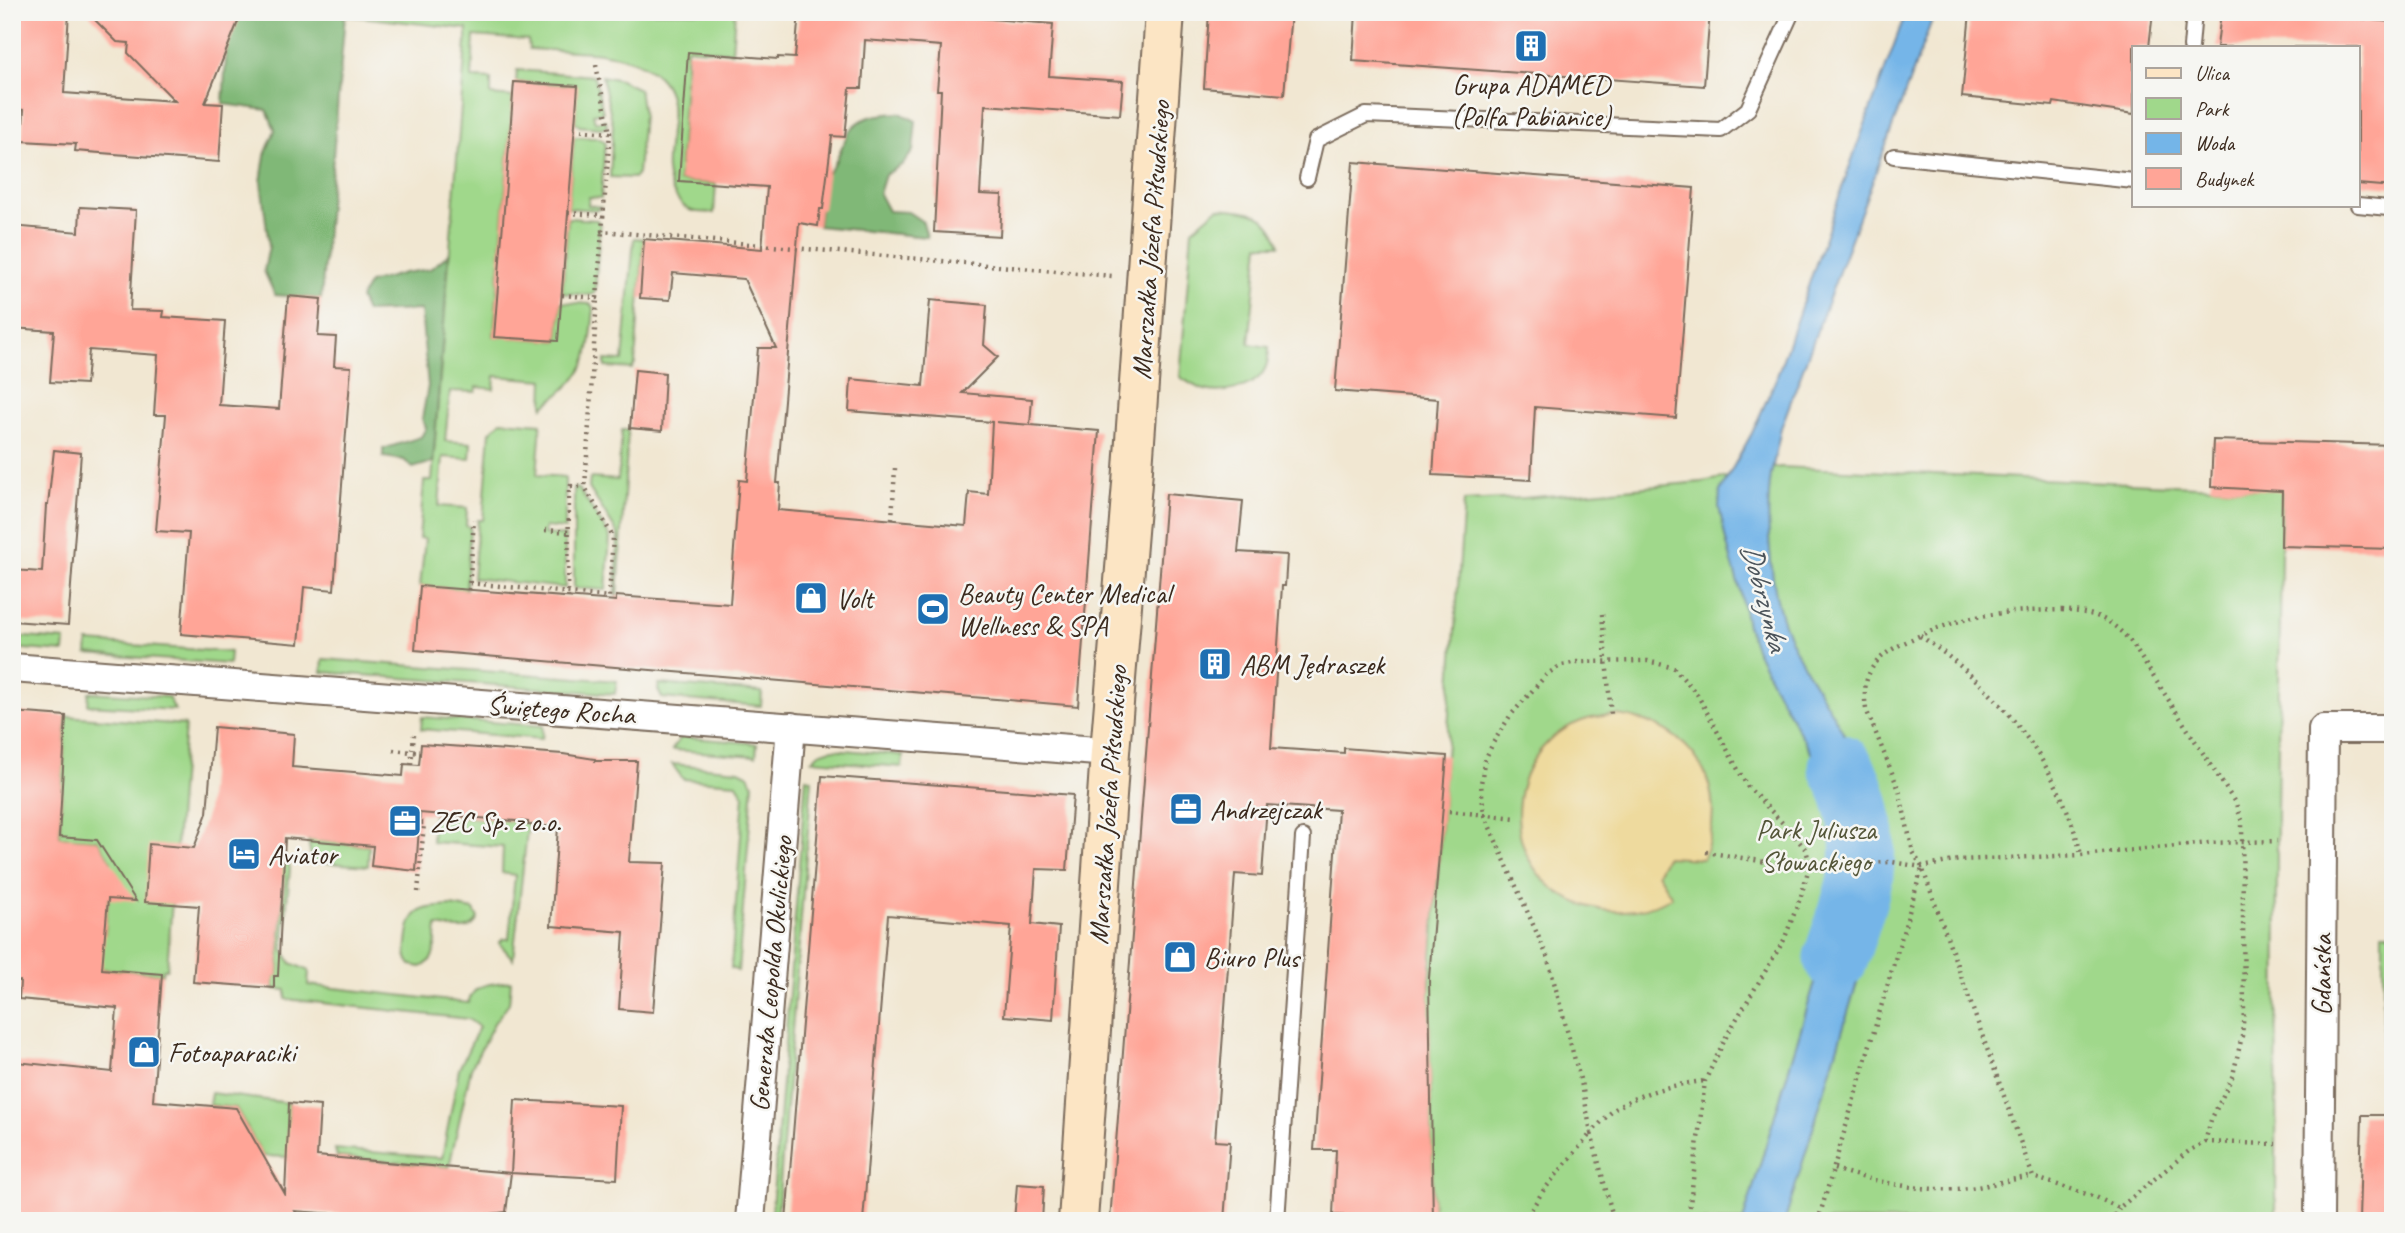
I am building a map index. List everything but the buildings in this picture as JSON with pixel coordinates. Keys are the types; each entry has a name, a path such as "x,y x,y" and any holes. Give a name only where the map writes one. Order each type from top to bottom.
{"street":[{"name":"Marszałka Józefa Piłsudskiego","path":"1078,1221 1165,12"},
{"name":"Świętego Rocha","path":"12,668 1110,752"},
{"name":"Generała Leopolda Okulickiego","path":"750,1221 791,727"},
{"name":"Gdańska","path":"2319,1221 2323,729 2393,729"}],"lane":[{"path":"1307,178 1317,140 1366,115 1721,130 1748,109 1792,12"},
{"path":"2191,46 2194,12"},
{"path":"1894,156 2132,181"},
{"path":"2360,205 2388,208"},
{"path":"1278,1221 1303,837"}],"path":[{"path":"474,520 469,586 609,597 613,537 584,487 610,133 596,65"},
{"path":"574,130 610,133"},
{"path":"568,213 603,215"},
{"path":"602,231 1120,277"},
{"path":"562,295 597,298"},
{"path":"892,519 895,468"},
{"path":"568,595 571,484 584,487"},
{"path":"545,530 569,532"},
{"path":"2033,1177 1922,867 1913,852 1899,790 1866,709 1864,696 1865,684 1875,663 1887,651 1948,623 2001,612 2086,612 2103,617 2117,626 2131,642 2236,804 2242,822 2243,841 2242,1036 2233,1075 2211,1120 2205,1142"},
{"path":"1602,614 1611,715"},
{"path":"1920,636 1990,691 2011,716 2048,773 2076,834 2081,855"},
{"path":"1614,1221 1577,1066 1547,956 1484,814 1481,784 1484,762 1510,716 1547,674 1562,665 1577,662 1648,661 1674,668 1697,694 1747,786 1794,835 1806,850 1810,864 1784,940 1727,1035 1705,1082 1688,1221"},
{"path":"411,764 414,735"},
{"path":"393,750 420,752"},
{"path":"1449,811 1516,818"},
{"path":"418,892 424,823 419,823"},
{"path":"1706,852 1797,867 1810,864 1892,862 1922,867 1959,860 2081,855 2243,841 2277,841"},
{"path":"1818,1221 1922,867"},
{"path":"1524,1221 1544,1191 1591,1133 1618,1107 1640,1096 1687,1083 1705,1082"},
{"path":"2111,1221 2119,1208 2180,1157 2205,1142 2277,1144"},
{"path":"1834,1169 1865,1178 1947,1189 2033,1177 2096,1197 2119,1208"}],"green space":[{"path":"229,12 315,12 345,15 321,299 275,295 264,271 269,246 261,182 265,155 275,130 267,110 223,104"},
{"path":"315,12 735,12 732,52 687,48 679,181 716,184 714,213 690,210 676,197 669,181 667,164 672,110 669,94 661,79 644,66 617,56 529,49 528,40 474,36 472,78 491,79 491,95 513,97 494,336 558,341 561,302 590,304 594,308 588,355 578,375 543,407 544,380 495,376 494,389 477,387 476,392 450,391 445,441 471,443 470,459 443,457 439,506 467,508 466,526 470,527 466,590 420,586 425,539 419,538 424,481 432,481 467,29"},
{"path":"517,70 594,76 603,112 593,114 595,122 606,120 607,126 579,126 575,123 577,86 516,82"},
{"path":"602,76 620,80 639,89 643,114 638,173 634,178 610,177 613,125"},
{"path":"900,113 916,121 913,151 903,164 885,175 879,194 888,211 908,212 923,222 927,237 818,226 820,209 816,181 832,167 850,131 867,118"},
{"path":"574,137 599,138 605,142 601,198 589,197 588,205 600,207 597,210 568,208"},
{"path":"1218,208 1249,212 1264,219 1280,245 1259,245 1249,344 1269,347 1266,368 1251,383 1219,392 1202,389 1180,377 1192,230"},
{"path":"568,218 597,220 600,225 595,292 591,295 562,293"},
{"path":"634,238 644,239 635,363 632,369 605,367 605,360 623,361"},
{"path":"449,254 433,462 413,468 404,460 383,457 383,449 421,437 426,428 422,419 428,386 421,310 366,312 360,298 369,283 430,269"},
{"path":"501,421 541,424 537,475 565,477 565,529 545,527 544,534 565,536 565,588 473,578 478,520 483,520 490,432"},
{"path":"622,430 628,430 616,596 618,534 589,488 590,478 618,480"},
{"name":"Park Juliusza Słowackiego","path":"1780,467 2282,490 2277,813 2276,1221 1433,1221 1429,998 1464,501 1702,482"},
{"path":"574,488 579,489 610,537 606,590 574,588"},
{"path":"12,636 65,640 64,652 12,648"},
{"path":"88,642 230,652 229,664 87,654"},
{"path":"323,659 617,681 615,694 322,672"},
{"path":"659,684 762,692 761,706 662,698 658,690"},
{"path":"89,692 168,697 175,710 88,705"},
{"path":"66,716 185,725 167,969 163,969 162,974 93,968 105,933 111,862 97,840 59,837"},
{"path":"422,717 543,726 542,739 421,729"},
{"path":"681,737 757,744 756,756 672,750"},
{"path":"831,749 903,755 902,767 812,760 819,753"},
{"path":"672,764 739,770 749,775 753,784 738,971 731,968 744,795 736,783 683,779"},
{"path":"806,778 812,779 777,1221 771,1221"},
{"path":"433,814 528,822 513,959 499,943 503,939 509,939 515,875 502,873 503,847 432,842"},
{"path":"308,840 369,846 368,866 312,862"},
{"path":"285,861 290,868 283,949 291,963 309,971 308,985 468,1003 479,988 511,981 509,1003 494,1023 471,1068 449,1167 337,1157 335,1149 442,1158 459,1069 479,1027 468,1019 286,999 286,990 274,989 274,976 278,975 285,876 279,875 280,862"},
{"path":"451,906 474,910 478,918 466,929 437,926 435,950 430,960 421,967 411,965 406,949 408,932 414,917 424,910"},
{"path":"2383,933 2393,933 2393,1109 2383,1109"},
{"path":"211,1093 289,1103 289,1157 263,1156 236,1108 209,1105"}],"sand":[{"path":"1618,715 1645,721 1686,746 1700,764 1709,784 1713,808 1711,833 1703,859 1666,857 1657,873 1672,897 1632,911 1590,907 1555,890 1531,864 1520,832 1519,799 1529,767 1550,740 1579,722"}],"water":[{"path":"1906,12 1935,12 1781,428 1769,492 1772,571 1784,624 1858,764 1875,807 1886,852 1842,852 1835,810 1820,769 1775,688 1747,626 1719,507 1720,491 1752,433 1776,379"},
{"path":"1885,872 1875,923 1785,1221 1743,1221 1836,912 1845,873"}],"waterway":[{"name":"Dobrzynka","path":"1836,958 1856,895 1863,846 1857,804 1841,767"}],"place":[{"name":"Grupa ADAMED (Polfa Pabianice)","path":"1531,46"},
{"name":"Volt","path":"811,598"},
{"name":"Beauty Center Medical Wellness & SPA","path":"933,609"},
{"name":"ABM Jędraszek","path":"1215,664"},
{"name":"Andrzejczak","path":"1186,809"},
{"name":"ZEC Sp. z o.o.","path":"405,821"},
{"name":"Aviator","path":"244,854"},
{"name":"Biuro Plus","path":"1180,957"},
{"name":"Fotoaparaciki","path":"144,1052"}]}
